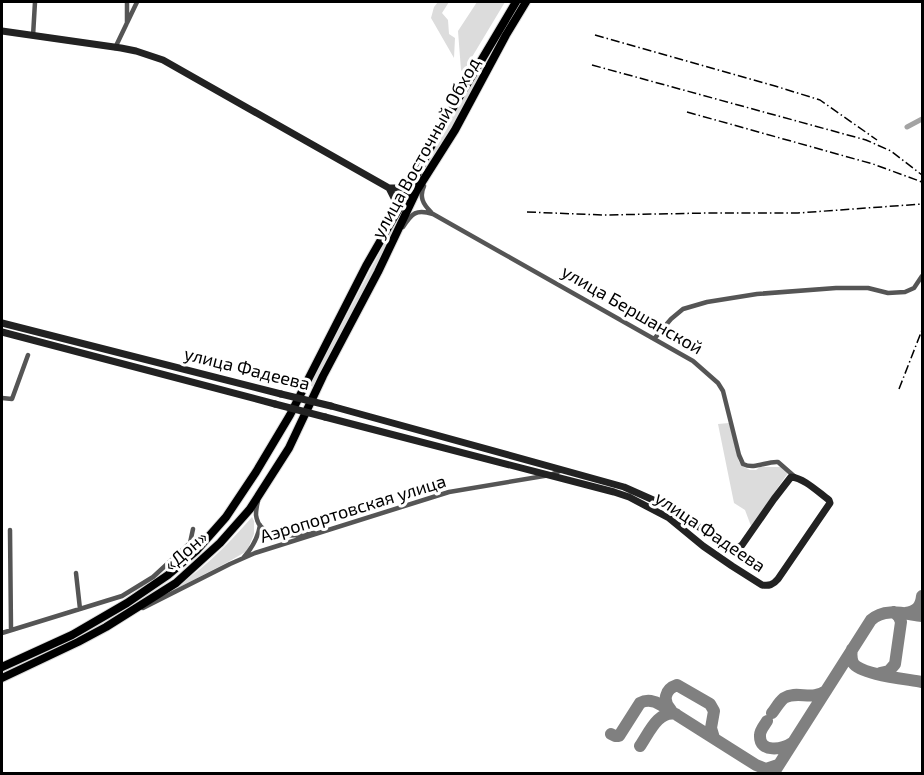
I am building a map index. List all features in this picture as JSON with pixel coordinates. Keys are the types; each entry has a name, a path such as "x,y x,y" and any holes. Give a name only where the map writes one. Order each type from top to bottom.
{"highway":[{"name":"улица Восточный Обход","path":"313,370 438,133 516,2"},
{"name":"улица Восточный Обход","path":"323,376 417,190 455,130 526,2"},
{"name":"«Дон»","path":"2,668 72,635 127,603 168,575 196,551 225,518 256,472 290,415 313,370"},
{"name":"«Дон»","path":"2,678 106,627 176,583 197,565 237,525 259,496 289,448 323,376"}],"main road":[{"path":"2,31 136,51 162,60 389,188 402,188 432,137 438,133"},
{"path":"389,188 396,202 394,217"},
{"name":"улица Фадеева","path":"2,322 358,413 563,469 576,478 628,497 669,519 732,566 762,585 772,585 778,579 830,503 829,500 794,476 788,479 749,537 736,549 660,503 611,482 576,478 550,475 532,474 356,424 2,332"},
{"path":"356,424 355,418 358,413"},
{"path":"697,540 702,530"}],"street":[{"path":"33,36 35,2"},
{"path":"127,2 127,26"},
{"path":"115,48 138,2"},
{"path":"433,163 422,191 422,200 424,206 433,214"},
{"path":"387,252 412,214 419,212 433,214"},
{"name":"улица Бершанской","path":"433,214 693,361 718,383 723,391 743,464 751,467 773,461 778,462 794,476"},
{"path":"654,339 678,312 708,302 757,294 836,288 868,288 888,293 905,292 914,288 922,276"},
{"path":"2,398 12,399 28,355"},
{"path":"550,475 563,469"},
{"name":"Аэропортовская улица","path":"106,627 243,558 449,492 532,474"},
{"path":"259,496 256,516 260,525 271,532 282,535 322,532"},
{"path":"243,558 256,541 260,525"},
{"path":"2,633 122,596 153,577 190,543 193,529"},
{"path":"10,530 11,630"},
{"path":"76,573 80,609"}],"shaded area":[{"path":"438,2 449,2 442,13 448,20 449,34 455,38 454,58 431,18"},
{"path":"477,2 505,2 463,72 458,31"},
{"path":"479,70 483,72 314,387 311,386 415,185"},
{"path":"729,423 739,462 744,467 756,470 760,467 781,467 788,473 751,526 745,510 734,503 718,424"},
{"path":"252,517 254,534 247,551 166,594 212,559"}],"waterway":[{"path":"907,127 922,119"}],"taxiway":[{"path":"906,613 917,608 922,596"},
{"path":"773,774 871,620 889,612 922,616"},
{"path":"880,673 889,671 895,664 901,622 894,612"},
{"path":"852,649 853,663 865,671 922,682"},
{"path":"671,710 666,703 666,696 667,692 677,685 710,704 714,711 711,728 714,738"},
{"path":"772,713 784,698 794,695 815,695 826,691"},
{"path":"611,734 619,736 640,703 651,701 756,765 766,769 778,765"},
{"path":"640,746 659,719 664,715 676,714"},
{"path":"767,721 760,733 763,745 778,748 792,743"}],"railway":[{"path":"595,35 820,100 877,140"},
{"path":"592,65 866,140 891,151 922,175"},
{"path":"687,112 873,164 922,182"},
{"path":"527,212 604,215 798,213 922,204"},
{"path":"899,389 922,330"}]}
